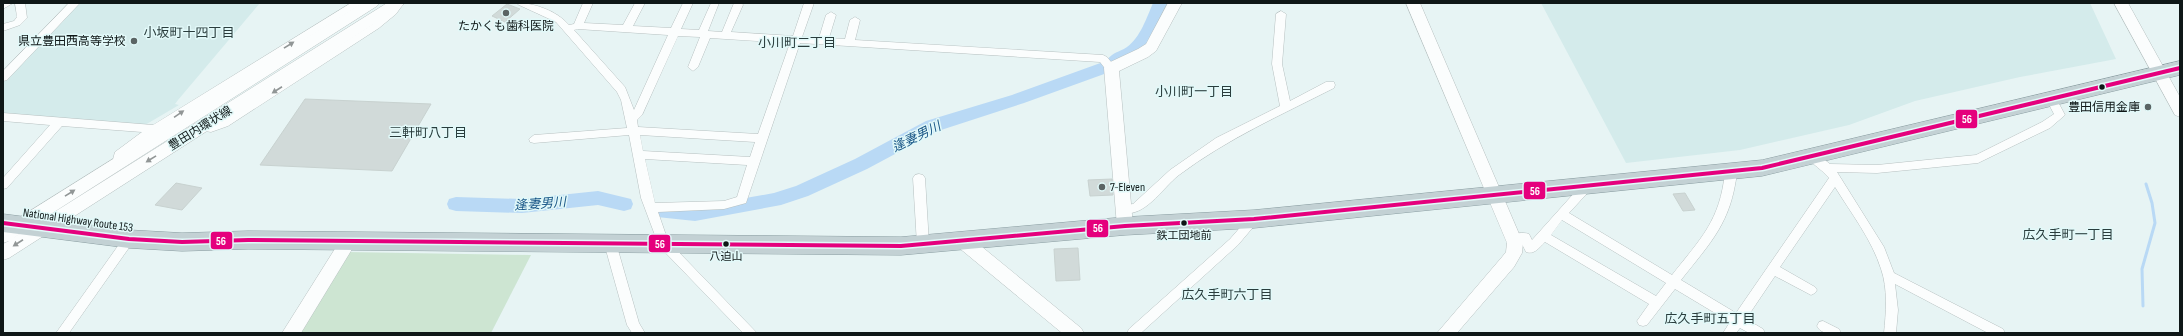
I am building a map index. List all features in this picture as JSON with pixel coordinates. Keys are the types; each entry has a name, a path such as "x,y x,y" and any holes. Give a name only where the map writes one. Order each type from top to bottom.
{"highway":[{"name":"National Highway Route 153","path":"3,210 21,225 129,239 182,242 248,240 901,246 964,242 1125,218 1254,219 1495,193 1731,172 1782,165 1820,163 2051,99 2180,68"},
{"name":"National Highway Route 153","path":"2159,73 2180,74"},
{"name":"National Highway Route 153","path":"21,225 61,215 152,230 231,235 248,240"}],"street":[{"path":"3,6 8,3"},
{"path":"3,28 17,23 22,18 20,3"},
{"path":"3,77 75,3"},
{"path":"117,163 119,155 156,129 358,3"},
{"name":"豊田内環状線","path":"3,253 21,225 372,3"},
{"path":"203,127 210,128 230,120 376,26 393,12 398,3"},
{"name":"豊田内環状線","path":"61,215 398,3"},
{"path":"522,3 553,16 573,28 621,90 626,100 634,130 650,208 663,243 751,333"},
{"path":"573,28 588,3"},
{"path":"626,30 640,3"},
{"path":"631,119 637,115 688,3"},
{"path":"650,208 724,204 742,200 795,40 809,3"},
{"path":"573,28 725,35 849,43 1107,63 1139,55 1151,47 1175,3"},
{"path":"1413,3 1495,193 1516,248 1508,262 1446,333"},
{"path":"2121,3 2180,111"},
{"path":"693,67 715,4"},
{"path":"725,35 738,5"},
{"path":"1281,14 1277,64 1286,107"},
{"path":"823,42 832,15"},
{"path":"849,43 855,20"},
{"path":"1107,63 1125,218"},
{"path":"1125,218 1174,173 1220,141 1330,85"},
{"path":"1820,163 1877,169 1978,159 2046,125 2060,115 2051,99"},
{"path":"3,117 156,129"},
{"path":"3,185 60,122"},
{"path":"534,139 634,130 762,138"},
{"path":"639,155 754,161"},
{"path":"1820,163 1835,178 1880,250 1888,276 1892,310 1890,333"},
{"path":"1643,321 1675,281 1721,216 1729,193 1731,172"},
{"path":"919,178 923,244"},
{"path":"1728,333 1835,178"},
{"path":"1513,238 1524,237 1530,249 1544,236 1561,214 1588,184"},
{"path":"1561,214 1675,281 1759,333"},
{"path":"1133,333 1234,242 1254,219"},
{"path":"1544,236 1658,303"},
{"path":"62,333 129,239"},
{"path":"290,333 349,241"},
{"path":"964,242 1075,333"},
{"path":"610,243 633,325 639,333"},
{"path":"1773,269 1811,290"},
{"path":"1888,276 2000,333"},
{"path":"1823,326 1835,333"}],"shaded area":[{"name":"県立豊田西高等学校","path":"77,3 260,3 175,104 179,105 145,125 3,113 3,78"},
{"path":"1541,3 2090,3 2116,59 2020,77 1915,101 1849,125 1740,150 1626,163"}],"green space":[{"path":"346,252 531,255 491,333 297,333"}],"building":[{"name":"たかくも歯科医院","path":"507,4 520,9 505,22 492,16"},
{"path":"305,99 431,104 392,171 260,165"},
{"name":"7-Eleven","path":"1112,179 1113,195 1090,196 1088,180"},
{"path":"176,183 202,188 182,210 155,205"},
{"path":"1685,193 1695,210 1683,211 1673,194"},
{"path":"1078,248 1080,280 1056,281 1054,249"}],"waterway":[{"name":"逢妻男川","path":"664,212 695,214 774,200 802,191 861,164 932,126 1018,99 1112,65 1118,57 1133,51 1137,46 1151,27 1161,3"},
{"path":"2143,306 2142,269 2155,223 2152,203 2146,184"},
{"name":"逢妻男川","path":"456,204 522,206 598,198 624,204"}],"transit line":[{"name":"56","path":"3,223 129,239 182,242 248,240 901,246 1125,226 1254,219 1762,168 2180,68"}],"place":[{"name":"たかくも歯科医院","path":"506,13"},
{"name":"県立豊田西高等学校","path":"134,41"},
{"name":"豊田信用金庫","path":"2148,107"},
{"name":"7-Eleven","path":"1102,187"},
{"name":"鉄工団地前","path":"1184,223"},
{"name":"八迫山","path":"726,244"}],"district":[{"name":"小坂町十四丁目","path":"189,32"},
{"name":"小川町二丁目","path":"797,42"},
{"name":"小川町一丁目","path":"1194,91"},
{"name":"三軒町八丁目","path":"428,132"},
{"name":"広久手町一丁目","path":"2068,234"},
{"name":"広久手町六丁目","path":"1227,294"},
{"name":"広久手町五丁目","path":"1710,318"}]}
